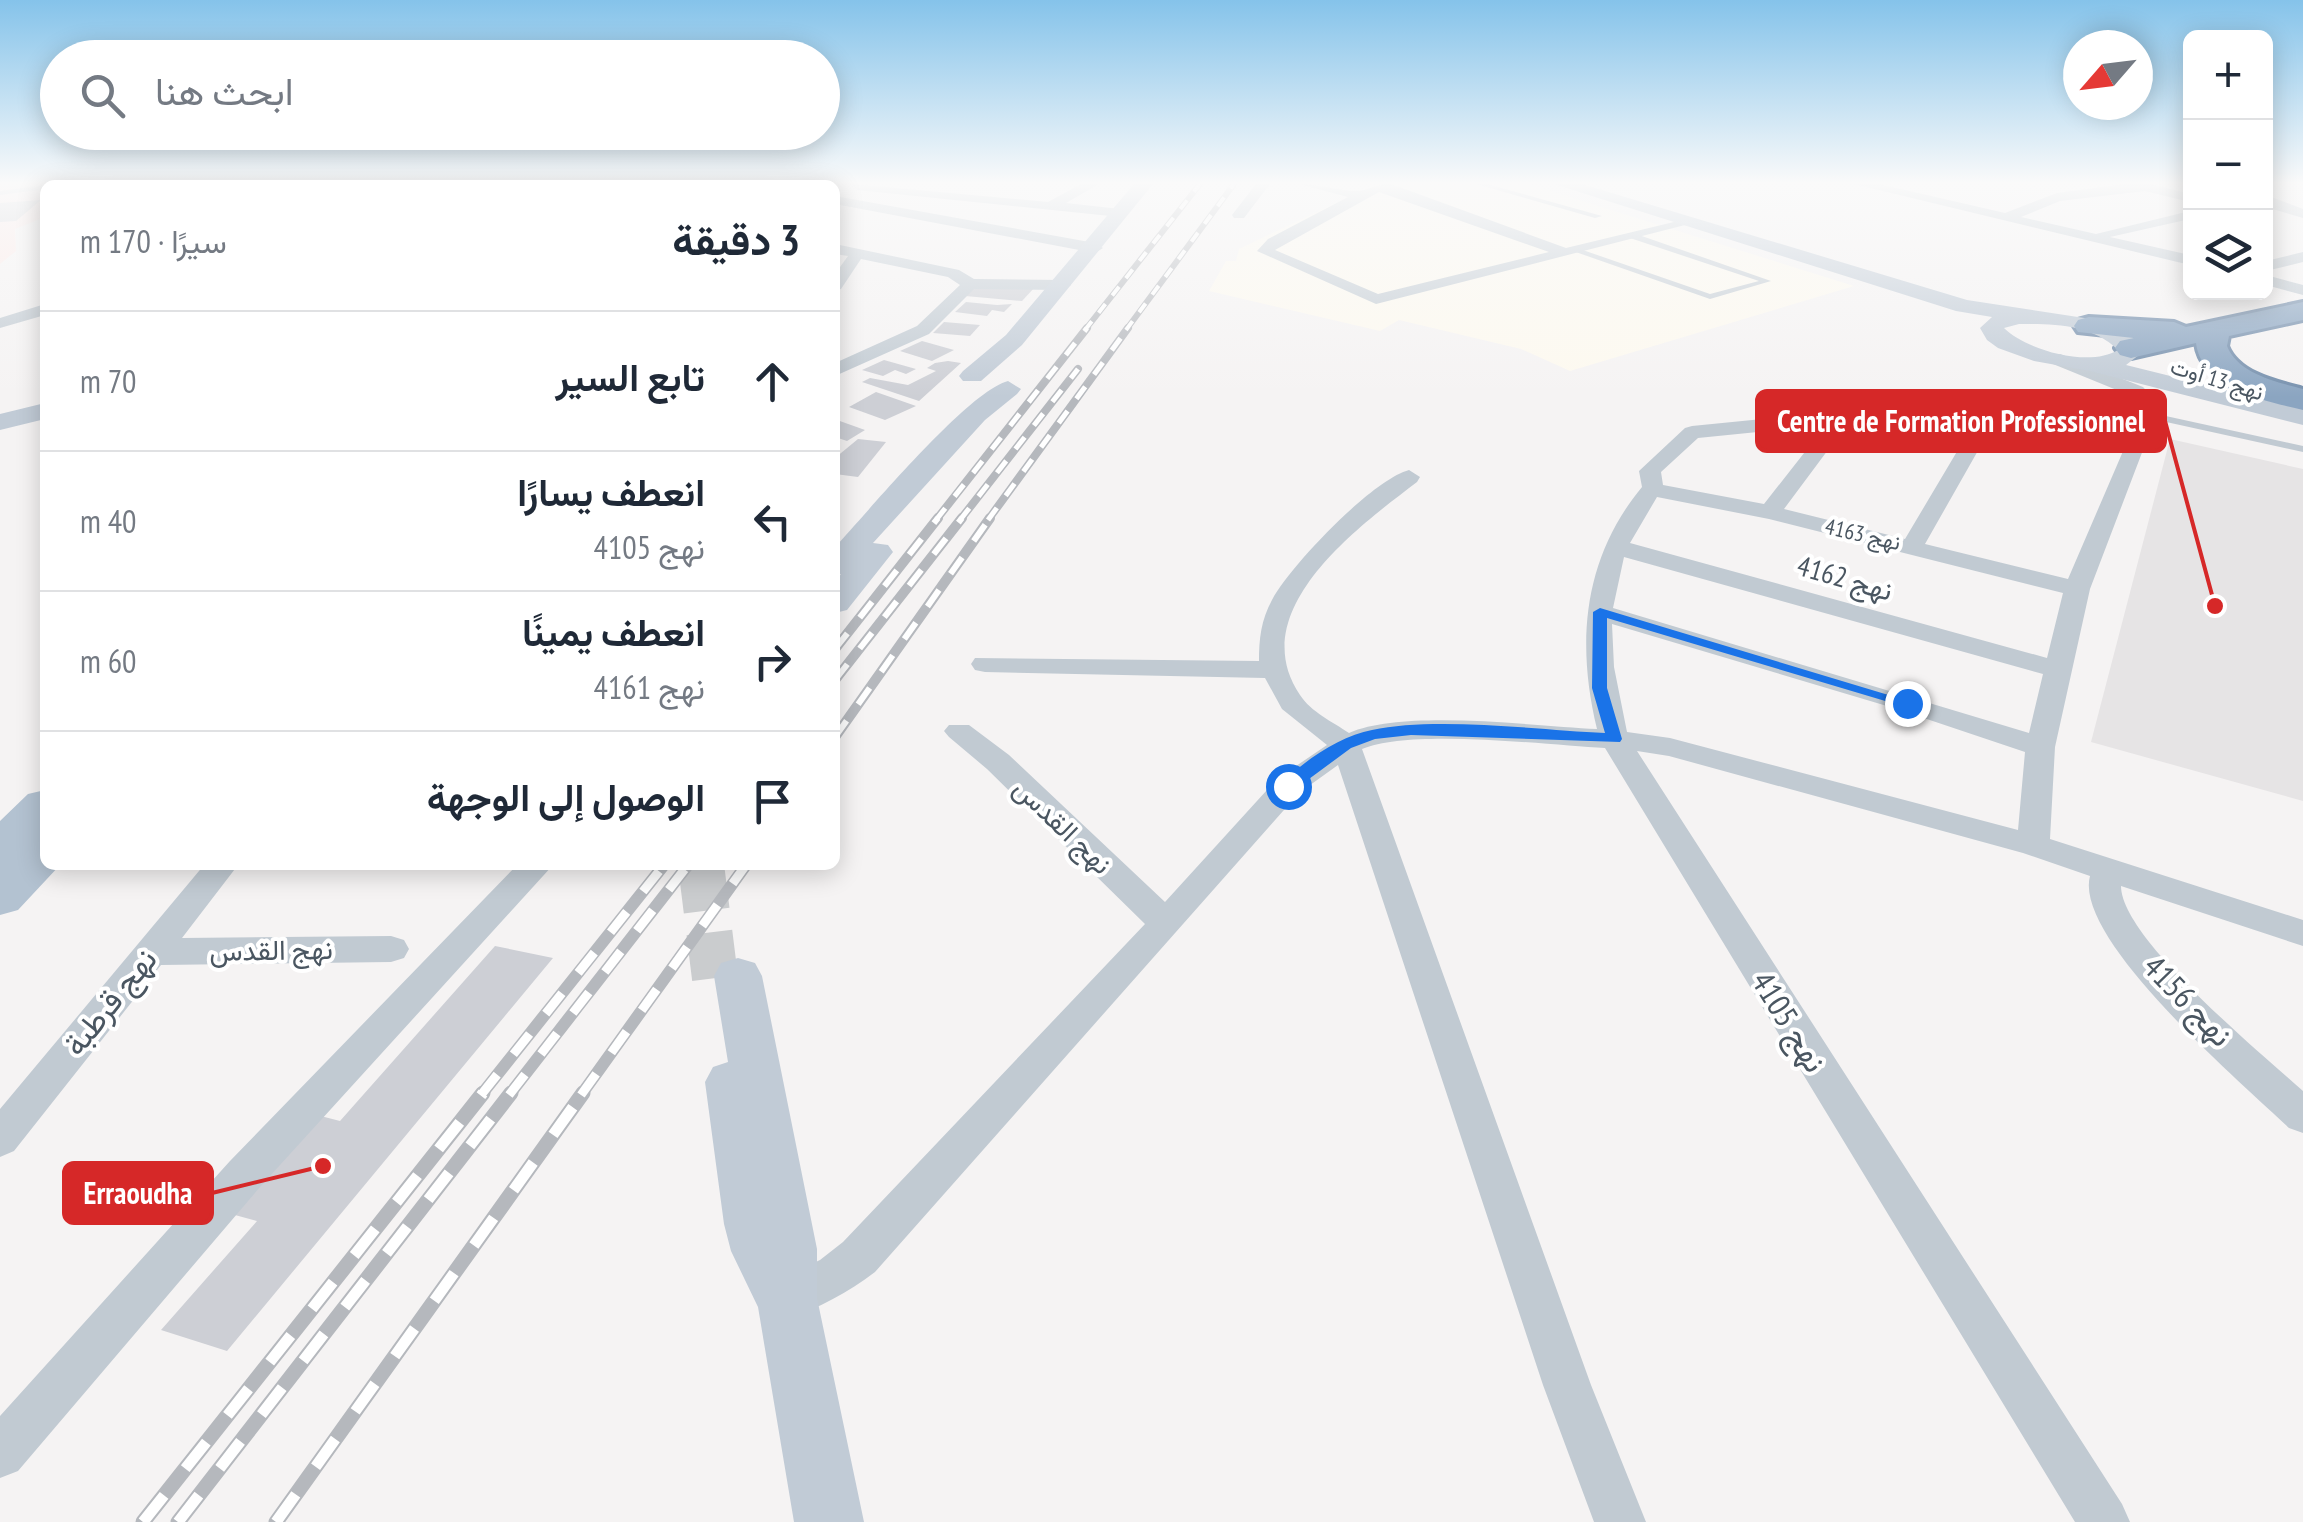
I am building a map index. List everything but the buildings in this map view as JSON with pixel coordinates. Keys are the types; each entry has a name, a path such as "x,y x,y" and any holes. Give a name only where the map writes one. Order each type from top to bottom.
{"highway":[{"path":"2131,350 2303,311"},
{"path":"2089,326 2220,331"},
{"path":"2220,331 2210,342 2213,358 2234,376 2303,402"}],"main road":[{"path":"0,850 40,811"},
{"path":"0,897 40,856"}],"street":[{"path":"840,279 856,255"},
{"path":"862,255 953,272 970,284 1062,285"},
{"path":"840,560 970,394 1088,255"},
{"path":"1276,255 1366,297 1381,298 1554,255"},
{"path":"1772,255 1935,309 2018,349 2060,360 2136,391 2152,407 2077,589 2040,748 2033,845"},
{"path":"1796,255 1964,306 2036,317"},
{"path":"2273,264 2303,257"},
{"path":"2273,282 2303,290"},
{"path":"840,368 923,330 970,284"},
{"path":"2,323 40,311"},
{"path":"1995,335 1992,328 1996,323 2036,317"},
{"name":"نهج 13 أوت","path":"2036,317 2089,326 2117,336 2131,350 2214,380 2303,402"},
{"path":"840,519 874,482 970,394 1012,384 1014,340"},
{"path":"2060,360 2120,360 2131,350"},
{"name":"نهج 13 أوت","path":"2087,363 2303,417"},
{"path":"840,544 970,394"},
{"path":"840,596 946,471 970,394"},
{"path":"1912,546 1978,432 1978,422 1965,399 1984,396 2148,424"},
{"path":"1770,512 1843,416 1966,405"},
{"path":"0,422 40,412"},
{"name":"نهج 4105","path":"1843,416 1692,432 1650,471 1650,492 1616,547 1604,581 1600,688 1614,739 2104,1522"},
{"path":"1409,477 1339,530 1280,605 1273,620 1276,670 1290,702 1346,744 1560,1366 1620,1522"},
{"name":"نهج 4163","path":"1650,492 1770,512 2077,589"},
{"name":"نهج 4162","path":"1616,547 2056,670"},
{"path":"1600,612 1870,691 2040,748"},
{"path":"985,664 1276,670"},
{"path":"787,1298 836,1275 860,1257 1288,786 1346,744 1372,734 1411,730 1614,739 1724,758 2033,845 2303,933"},
{"name":"نهج القدس","path":"958,731 998,762 1166,924"},
{"name":"نهج قرطبة","path":"0,1139 218,870"},
{"path":"0,1454 245,1174 532,870"},
{"name":"نهج 4156","path":"2108,870 2104,891 2119,924 2150,966 2303,1116"},
{"name":"نهج القدس","path":"150,952 391,949"},
{"path":"727,981 755,1234 763,1262 787,1298 829,1522"}],"lane":[{"path":"1582,255 1710,297 1767,281 1689,255"},
{"path":"2148,424 2303,449"}],"shaded area":[{"path":"1237,255 1755,255 1854,286 1570,371 1521,349 1399,320 1380,331 1209,291 1226,261 1236,261"},
{"path":"2170,439 2303,469 2303,801 2091,742"}],"tunnel":[{"path":"702,870 716,986"}],"railway":[{"path":"1085,330 1144,255"},
{"path":"1126,330 1181,255"},
{"path":"936,520 1087,328"},
{"path":"988,520 1128,328"},
{"path":"960,520 1078,369"},
{"path":"840,643 938,518"},
{"path":"840,674 962,518"},
{"path":"840,730 990,518"},
{"path":"481,1095 660,870"},
{"path":"509,1095 684,870"},
{"path":"581,1095 742,870"},
{"path":"143,1522 483,1093"},
{"path":"178,1522 511,1093"},
{"path":"276,1522 583,1093"}],"place":[{"name":"Centre de Formation Professionnel","path":"2215,606"},
{"name":"Erraoudha","path":"323,1166"}],"route":[{"path":"1288,786 1346,744 1372,734 1411,730 1614,739 1600,688 1600,612 1907,703"}]}
